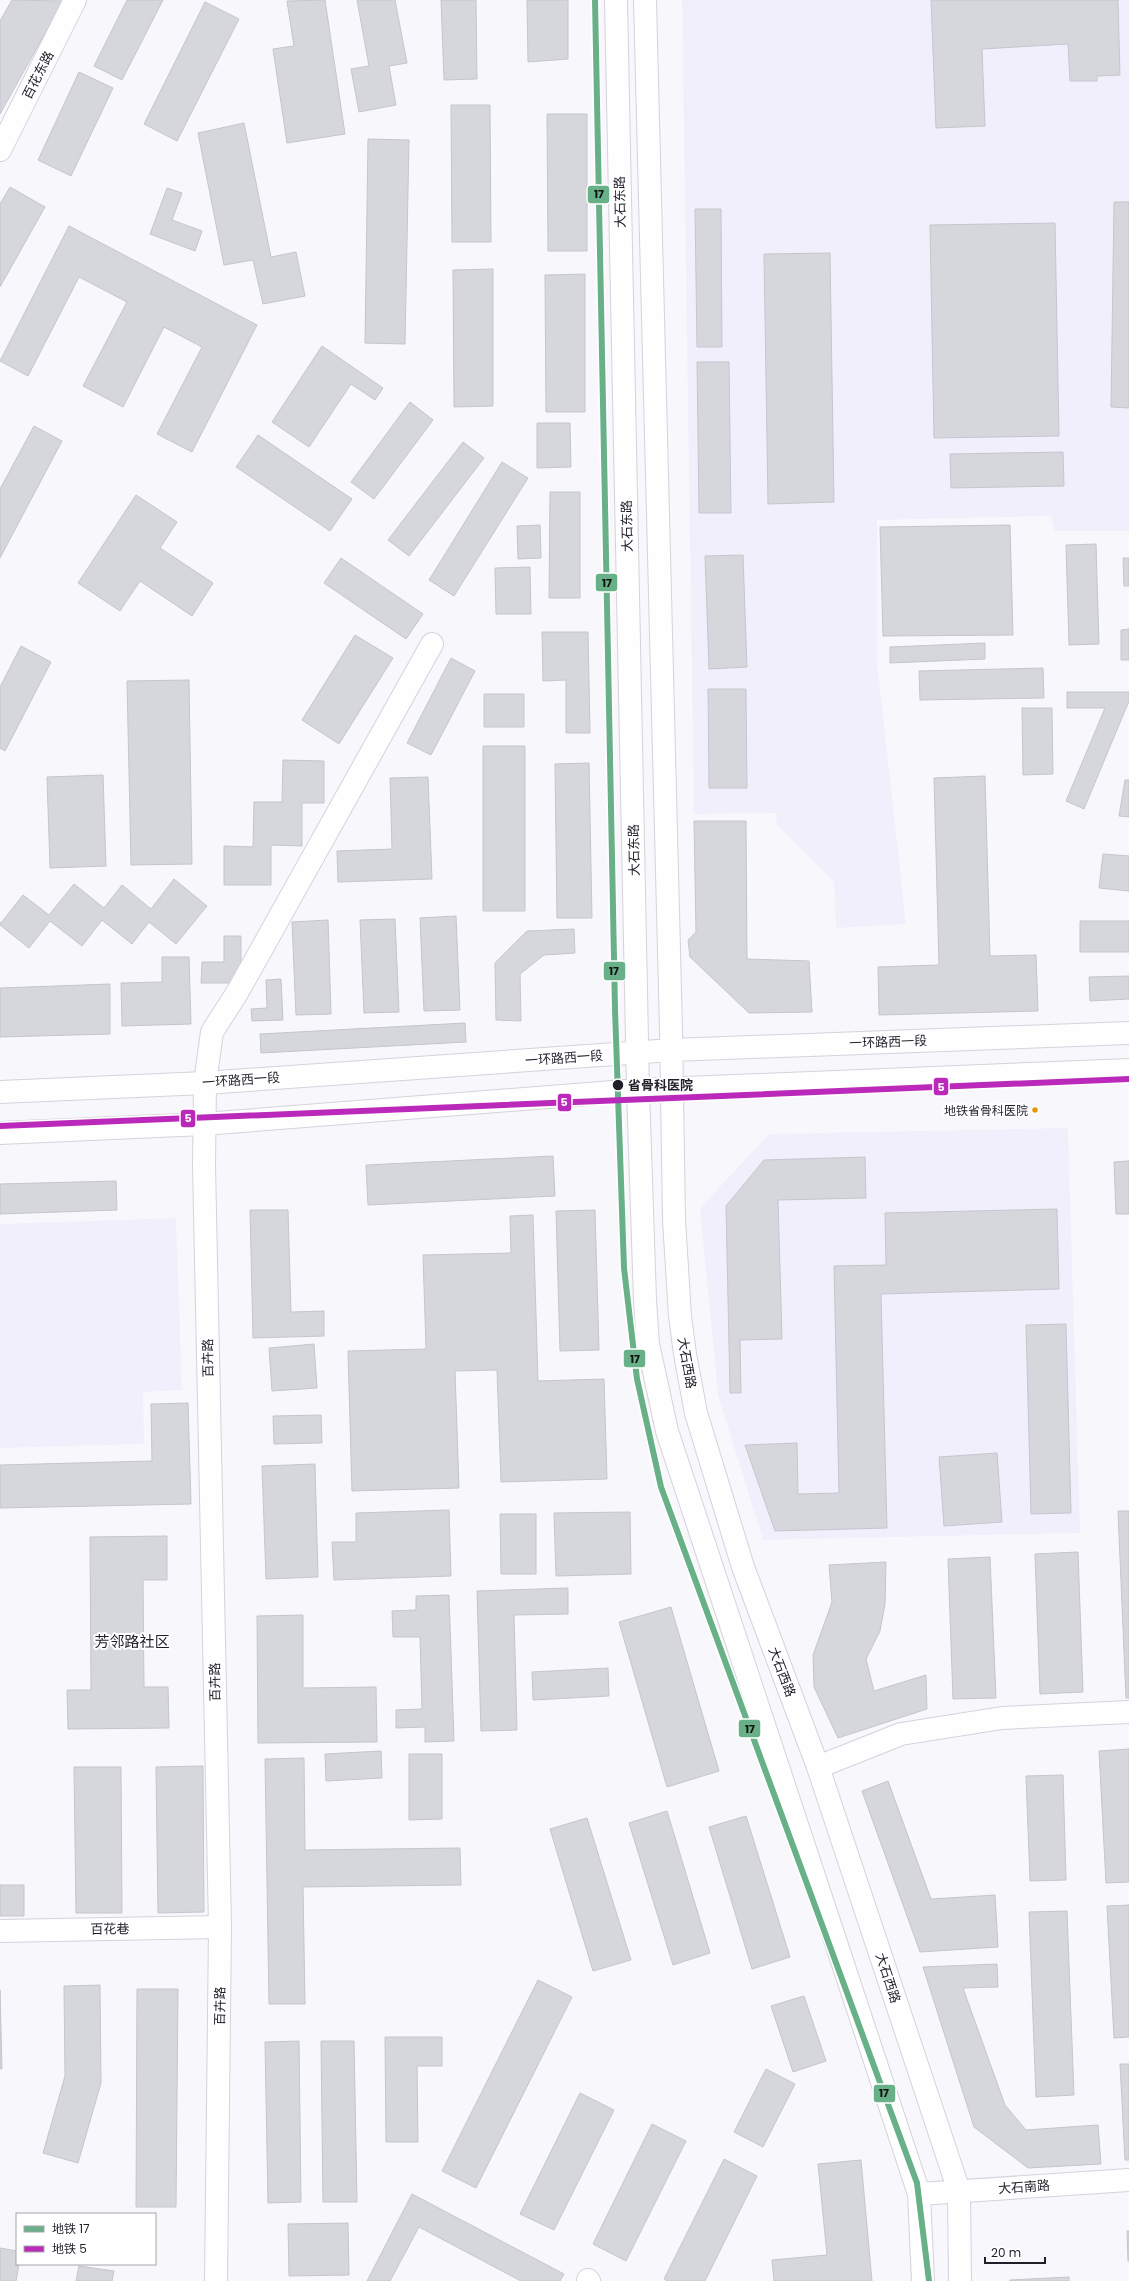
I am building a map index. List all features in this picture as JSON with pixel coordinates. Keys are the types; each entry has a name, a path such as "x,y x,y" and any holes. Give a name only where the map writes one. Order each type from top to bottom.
{"main road":[{"name":"百花东路","path":"0,150 75,0"},
{"name":"大石东路","path":"616,0 638,1052"},
{"path":"645,0 672,1050"},
{"name":"百卉路","path":"216,2281 220,1927 204,1124 205,1082 212,1032 237,994 432,644"},
{"name":"一环路西一段","path":"0,1092 205,1082 672,1050 1129,1033"},
{"name":"大石西路","path":"672,1050 674,1220 679,1301 685,1354 696,1413 743,1567 818,1767 959,2191 960,2281"},
{"path":"638,1052 638,1090 648,1337 664,1418 919,2194 922,2281"},
{"path":"0,1133 204,1124 638,1090 1129,1070"},
{"path":"818,1767 901,1734 1002,1718 1129,1712"},
{"name":"百花巷","path":"0,1931 220,1927"},
{"name":"大石南路","path":"919,2194 1129,2180"}],"shaded area":[{"path":"682,0 1129,0 1129,531 1055,531 1051,516 877,520 877,662 906,924 836,928 834,882 776,824 777,813 694,814"},
{"path":"1068,1128 1080,1533 763,1540 718,1395 700,1208 769,1134"},
{"path":"176,1218 182,1390 143,1392 144,1444 0,1448 0,1224"}],"building":[{"path":"12,0 63,1 0,114 0,21"},
{"path":"127,0 163,0 122,80 94,66"},
{"path":"325,0 345,134 287,143 273,49 294,46 287,1"},
{"path":"357,0 395,0 407,63 389,66 396,105 359,112 351,69 369,66"},
{"path":"441,0 476,0 477,79 444,80"},
{"path":"527,0 568,0 568,59 528,62"},
{"path":"931,0 1118,0 1120,75 1097,76 1097,81 1070,81 1068,44 982,49 985,126 936,128"},
{"path":"205,2 239,19 177,141 144,124"},
{"path":"79,72 113,88 71,176 38,160"},
{"path":"451,105 490,105 491,242 452,242"},
{"path":"547,114 587,114 587,251 548,251"},
{"path":"244,123 271,257 296,252 305,296 263,304 253,260 224,265 198,133"},
{"path":"368,139 409,140 405,344 365,343"},
{"path":"10,187 45,207 0,287 0,204"},
{"path":"167,188 182,193 172,220 202,231 195,251 150,234"},
{"path":"1114,202 1129,202 1129,408 1111,407"},
{"path":"695,209 721,209 722,347 697,347"},
{"path":"1055,223 1059,436 934,438 930,225"},
{"path":"69,226 257,325 192,452 157,434 202,347 164,327 123,407 83,386 127,302 79,277 28,376 0,361"},
{"path":"830,253 834,502 768,504 764,254"},
{"path":"493,269 493,406 454,407 453,270"},
{"path":"585,274 585,412 546,412 545,275"},
{"path":"322,346 383,388 375,400 351,384 309,447 272,422"},
{"path":"697,362 729,362 731,513 699,513"},
{"path":"410,402 433,420 374,499 351,482"},
{"path":"537,423 570,423 571,467 537,468"},
{"path":"34,426 62,441 0,558 0,489"},
{"path":"258,435 352,499 330,531 236,467"},
{"path":"463,442 484,458 409,556 388,540"},
{"path":"1063,452 1064,486 951,488 950,454"},
{"path":"502,462 528,478 454,596 429,580"},
{"path":"550,492 580,492 580,598 549,598"},
{"path":"136,495 177,522 160,548 213,583 192,616 140,581 120,611 78,583"},
{"path":"540,525 541,558 518,559 517,526"},
{"path":"1010,525 1013,635 883,636 880,527"},
{"path":"1096,544 1099,644 1069,645 1066,545"},
{"path":"743,555 747,667 709,669 705,556"},
{"path":"341,558 423,614 406,639 324,583"},
{"path":"1123,558 1129,558 1129,586 1124,586"},
{"path":"530,567 531,614 496,614 495,568"},
{"path":"1129,629 1129,660 1121,660 1121,630"},
{"path":"542,632 588,632 590,733 566,733 566,680 543,681"},
{"path":"355,635 393,658 339,744 302,720"},
{"path":"985,643 985,659 890,663 890,647"},
{"path":"21,646 51,662 5,751 0,748 0,687"},
{"path":"451,658 475,671 431,755 407,743"},
{"path":"1043,668 1044,698 920,700 919,671"},
{"path":"189,680 192,864 131,865 127,681"},
{"path":"708,689 746,689 747,788 709,788"},
{"path":"1067,692 1129,692 1129,701 1084,809 1066,801 1105,708 1067,708"},
{"path":"484,694 524,694 524,727 484,727"},
{"path":"1022,708 1052,708 1053,774 1023,775"},
{"path":"483,746 525,746 525,911 483,911"},
{"path":"283,760 324,761 324,803 302,803 302,846 271,845 271,885 224,885 224,846 253,847 254,802 282,802"},
{"path":"589,763 592,918 557,918 555,764"},
{"path":"103,775 106,866 50,868 47,777"},
{"path":"985,776 990,956 1036,955 1038,1011 879,1015 878,967 939,965 934,778"},
{"path":"428,777 432,879 338,882 337,851 392,849 390,778"},
{"path":"1125,780 1129,780 1129,817 1119,816"},
{"path":"694,821 746,821 747,959 809,961 812,1012 749,1013 690,957 688,940 696,932"},
{"path":"1103,854 1129,856 1129,891 1099,888"},
{"path":"174,879 207,906 176,944 149,922 132,944 102,920 82,946 50,921 29,948 0,925 0,922 1,923 23,895 49,915 74,884 104,908 122,885 151,909"},
{"path":"456,916 460,1010 424,1011 420,918"},
{"path":"395,919 399,1012 364,1013 360,920"},
{"path":"328,920 331,1014 296,1015 292,922"},
{"path":"1080,921 1129,921 1129,952 1080,952"},
{"path":"574,929 575,953 544,955 520,974 521,1021 496,1020 495,963 527,931"},
{"path":"224,936 241,936 241,983 201,983 202,962 224,962"},
{"path":"162,957 189,957 191,1024 122,1026 121,983 162,982"},
{"path":"1129,976 1129,999 1090,1001 1089,977"},
{"path":"281,979 283,1020 252,1021 251,1009 267,1008 266,980"},
{"path":"110,984 110,1034 0,1037 0,988"},
{"path":"465,1023 466,1042 261,1053 260,1034"},
{"path":"553,1156 555,1196 368,1205 366,1165"},
{"path":"865,1157 866,1198 778,1200 782,1339 740,1340 741,1393 730,1393 726,1206 764,1160"},
{"path":"1129,1161 1129,1214 1116,1214 1114,1162"},
{"path":"116,1181 117,1210 0,1214 0,1184"},
{"path":"1057,1209 1059,1289 881,1294 887,1528 775,1531 745,1445 797,1443 798,1494 839,1493 834,1266 886,1265 885,1213"},
{"path":"250,1210 288,1210 291,1312 324,1311 324,1336 253,1338"},
{"path":"595,1210 599,1350 560,1351 556,1211"},
{"path":"533,1215 538,1381 604,1379 607,1479 501,1482 497,1370 455,1371 459,1488 352,1491 348,1351 426,1349 423,1255 511,1253 510,1216"},
{"path":"1066,1324 1071,1513 1031,1514 1026,1325"},
{"path":"314,1344 317,1388 272,1391 269,1348"},
{"path":"188,1403 191,1504 0,1508 0,1465 152,1461 151,1404"},
{"path":"321,1415 322,1443 274,1444 273,1416"},
{"path":"997,1453 1002,1522 944,1526 939,1457"},
{"path":"315,1464 318,1577 266,1579 262,1466"},
{"path":"449,1510 451,1576 334,1580 332,1542 356,1542 356,1513"},
{"path":"1118,1511 1129,1511 1129,1698 1126,1698"},
{"path":"630,1512 631,1574 556,1576 554,1513"},
{"path":"500,1514 536,1514 536,1574 501,1574"},
{"path":"167,1536 167,1580 143,1580 144,1687 168,1687 169,1728 68,1729 67,1690 91,1690 90,1537"},
{"path":"1078,1552 1083,1692 1040,1694 1035,1554"},
{"path":"990,1557 996,1698 953,1699 948,1559"},
{"path":"886,1562 885,1604 880,1631 866,1659 874,1691 926,1675 927,1709 838,1738 814,1687 813,1655 832,1602 829,1565"},
{"path":"568,1588 568,1614 514,1615 517,1730 481,1731 477,1591"},
{"path":"449,1595 454,1741 425,1742 425,1727 396,1728 396,1710 422,1709 420,1637 393,1637 392,1611 416,1610 416,1596"},
{"path":"671,1607 719,1771 667,1787 619,1622"},
{"path":"303,1615 303,1688 376,1687 377,1742 258,1743 257,1616"},
{"path":"608,1668 609,1696 533,1700 532,1672"},
{"path":"1129,1749 1129,1882 1106,1883 1099,1751"},
{"path":"381,1751 382,1778 326,1781 325,1754"},
{"path":"409,1754 442,1754 442,1819 409,1820"},
{"path":"304,1758 305,1850 460,1848 461,1885 303,1887 305,2004 269,2004 265,1759"},
{"path":"203,1766 204,1912 158,1913 156,1767"},
{"path":"74,1767 121,1767 122,1913 76,1913"},
{"path":"1063,1775 1066,1880 1030,1881 1026,1776"},
{"path":"888,1781 931,1899 995,1895 998,1947 920,1952 862,1791"},
{"path":"667,1811 710,1953 673,1965 629,1823"},
{"path":"746,1816 790,1957 752,1969 709,1827"},
{"path":"587,1818 631,1960 593,1971 550,1829"},
{"path":"0,1885 24,1885 24,1916 0,1916"},
{"path":"1129,1905 1129,2037 1114,2038 1107,1906"},
{"path":"1067,1911 1074,2095 1036,2097 1029,1912"},
{"path":"997,1964 998,1987 963,1988 1005,2105 1026,2130 1098,2125 1101,2164 1028,2168 974,2127 923,1967"},
{"path":"538,1980 572,1997 476,2188 442,2171"},
{"path":"100,1985 101,2083 78,2163 43,2153 65,2076 64,1986"},
{"path":"137,1989 178,1989 176,2207 136,2207"},
{"path":"0,1990 2,2069 0,2069"},
{"path":"804,1996 826,2061 793,2072 771,2006"},
{"path":"385,2037 442,2037 442,2066 417,2066 418,2142 386,2142"},
{"path":"299,2041 301,2202 268,2203 265,2042"},
{"path":"321,2041 354,2041 357,2202 323,2202"},
{"path":"1120,2064 1129,2064 1129,2160 1125,2160"},
{"path":"766,2069 795,2084 763,2147 734,2132"},
{"path":"580,2093 614,2110 554,2230 520,2214"},
{"path":"652,2124 686,2141 626,2261 593,2244"},
{"path":"724,2159 757,2176 705,2281 667,2281 664,2279"},
{"path":"861,2160 872,2281 774,2281 772,2260 827,2255 818,2164"},
{"path":"412,2194 564,2274 560,2281 521,2281 419,2227 390,2281 367,2281"},
{"path":"348,2223 349,2275 289,2276 288,2224"},
{"path":"1127,2231 1129,2231 1129,2261 1128,2261"},
{"path":"0,2248 16,2251 16,2265 19,2265 16,2281 0,2281"},
{"path":"79,2266 114,2271 112,2281 76,2281"},
{"path":"1069,2277 1069,2281 1010,2281 1010,2280"}],"metro line":[{"name":"17","path":"595,0 615,1009 624,1268 637,1379 661,1487 917,2183 929,2281"},
{"name":"5","path":"0,1126 1129,1079"}],"place":[{"name":"省骨科医院","path":"618,1085"},
{"name":"地铁省骨科医院","path":"1035,1110"}],"district":[{"name":"芳邻路社区","path":"132,1641"}]}
